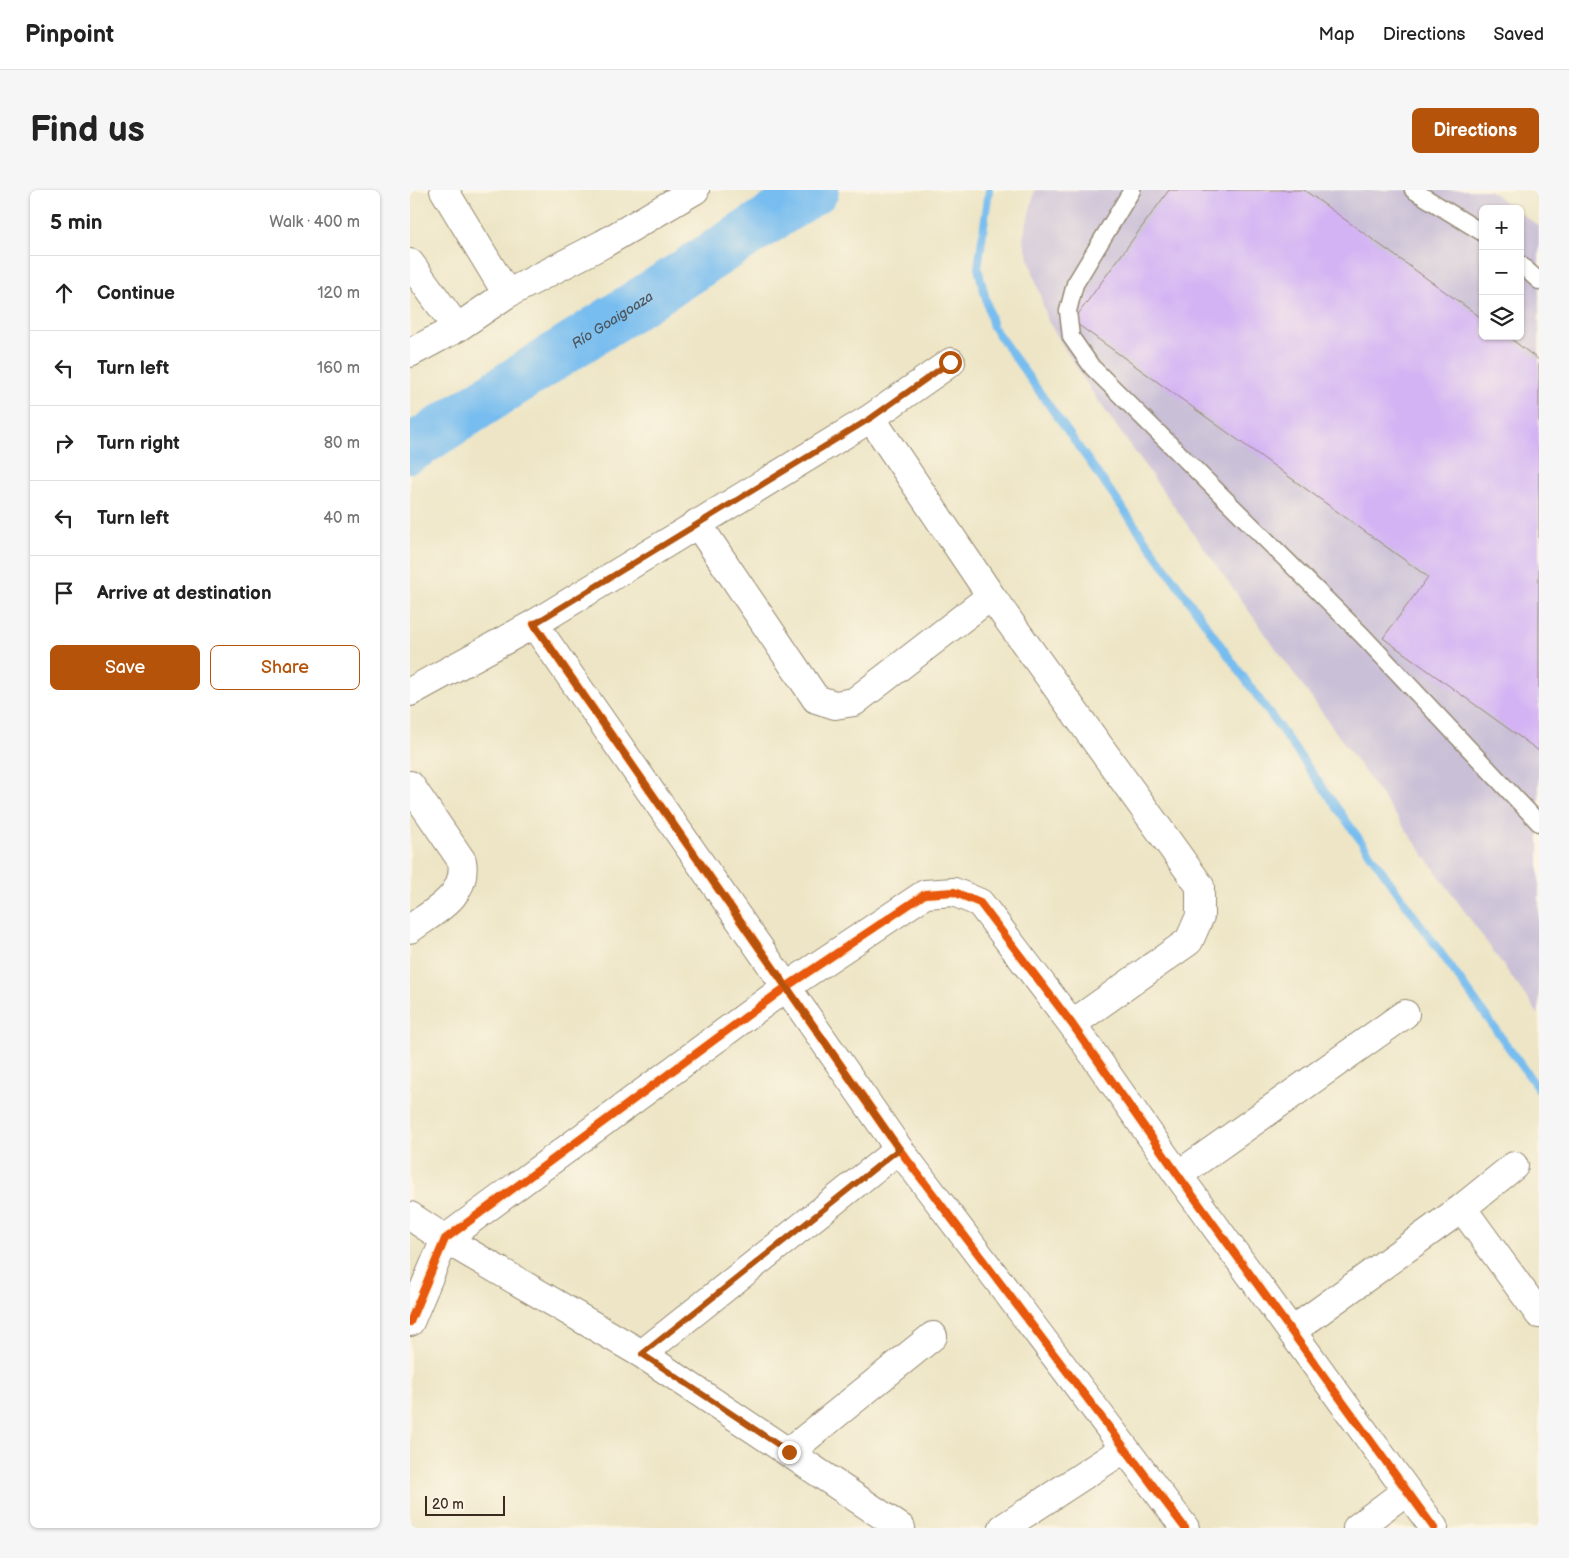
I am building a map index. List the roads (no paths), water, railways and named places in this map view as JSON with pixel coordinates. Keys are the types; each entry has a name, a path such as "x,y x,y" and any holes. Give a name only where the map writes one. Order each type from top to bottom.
{"street":[{"path":"444,190 507,294"},
{"path":"410,353 457,328 507,294 603,244 695,190"},
{"path":"410,263 457,328"},
{"path":"410,692 534,624 871,418 950,362"},
{"path":"871,418 991,596 1200,886 1200,916 1189,941 1072,1024"},
{"path":"697,523 816,699 835,705 854,702 991,596"},
{"path":"534,624 899,1149 1185,1528"},
{"path":"410,784 462,861 464,870 456,893 410,928"},
{"path":"410,1322 444,1239 786,987 925,894 954,892 980,903 1072,1024 1178,1175 1434,1528"},
{"path":"1178,1175 1405,1014"},
{"path":"642,1354 899,1149"},
{"path":"1292,1331 1462,1208 1514,1166"},
{"path":"1462,1208 1539,1314"},
{"path":"410,1216 444,1239 642,1354 901,1528"},
{"path":"789,1452 933,1336"},
{"path":"1003,1528 1124,1449"},
{"path":"1356,1528 1406,1491"}],"lane":[{"path":"1132,190 1075,284 1068,311 1072,337 1092,367 1362,635 1539,824"},
{"path":"1413,190 1479,231"},
{"path":"1524,268 1539,281"}],"waterway":[{"name":"Río Goaigoaza","path":"410,449 815,190"},
{"path":"989,190 978,268 993,327 1539,1090"}]}
